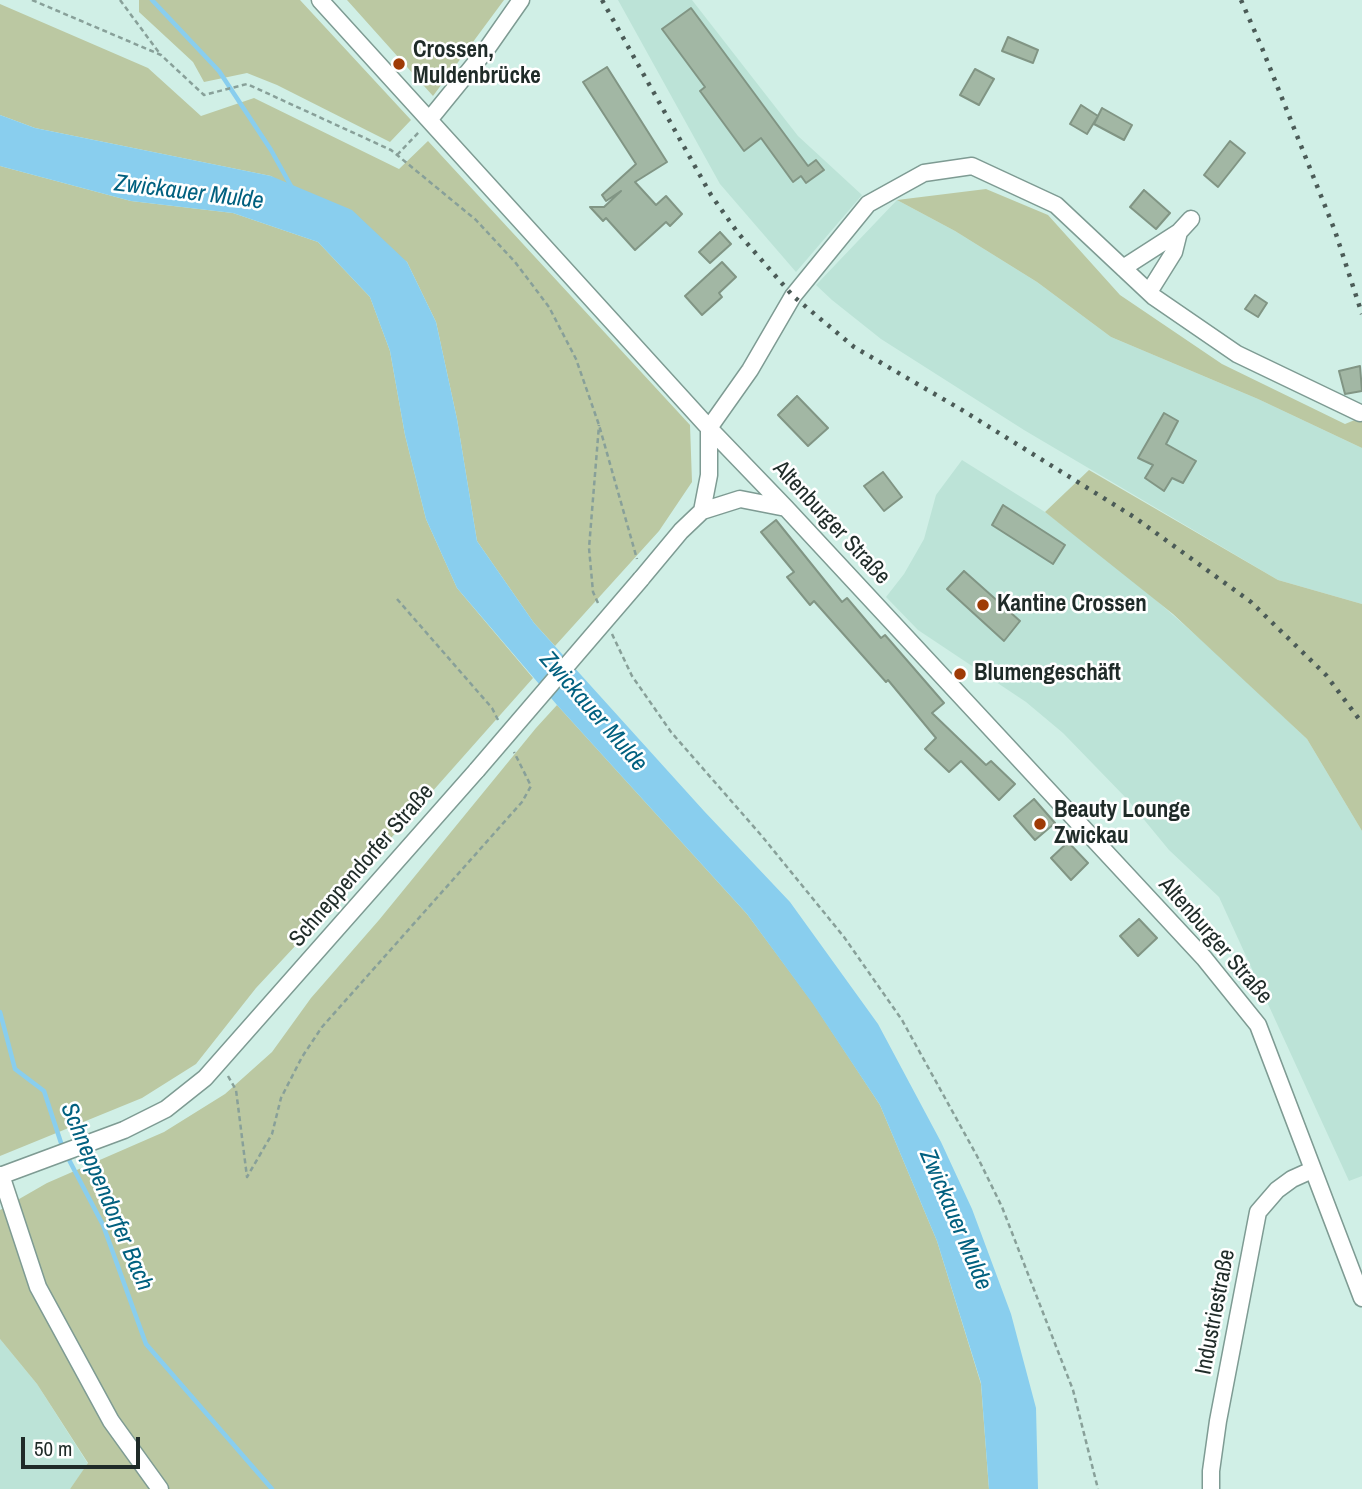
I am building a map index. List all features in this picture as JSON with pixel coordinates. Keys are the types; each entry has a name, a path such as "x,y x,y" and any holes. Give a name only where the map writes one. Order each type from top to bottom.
{"street":[{"name":"Altenburger Straße","path":"320,0 709,428 1204,958 1258,1025 1362,1298"},
{"path":"429,120 486,50 521,0"},
{"path":"702,511 709,475 709,428 750,370 793,296 868,204 924,173 972,166 1056,205 1149,292 1237,355 1360,413"},
{"path":"1123,268 1180,232 1191,219"},
{"path":"1149,292 1174,252 1180,232"},
{"name":"Schneppendorfer Straße","path":"4,1174 124,1130 166,1110 205,1078 477,770 681,531 702,511 740,499 786,508"},
{"name":"Industriestraße","path":"1211,1489 1218,1421 1258,1212 1277,1189 1312,1170"},
{"path":"4,1174 38,1287 111,1421 160,1489"}],"path":[{"path":"32,0 161,55"},
{"path":"120,0 161,55 204,95 247,84 391,150 476,220 522,271 549,307 576,359 599,425 641,579"},
{"path":"397,155 429,120"},
{"path":"593,592 589,548 599,425"},
{"path":"397,599 492,708 503,730"},
{"path":"632,677 671,732 761,835 844,937 902,1020 1002,1207 1073,1390 1098,1489"},
{"path":"220,1061 236,1090 247,1177 272,1134 281,1098 302,1057 322,1027 522,802 531,786 509,741"}],"shaded area":[{"path":"139,0 300,0 411,120 390,142 277,85 247,73 204,82 193,62 139,12"},
{"path":"347,0 504,0 433,96"},
{"path":"618,0 692,0 798,136 862,195 796,272 720,184"},
{"path":"0,4 148,68 201,116 254,98 399,169 428,141 690,425 692,482 659,531 555,646 534,623 477,541 457,419 436,322 407,262 271,176 35,128 0,115"},
{"path":"0,166 131,201 233,213 318,242 370,297 390,351 405,435 426,519 457,588 533,678 256,988 196,1064 142,1098 0,1156"},
{"path":"986,189 1048,215 1120,295 1222,364 1345,424 1362,417 1362,448 1258,399 1111,337 1037,282 955,231 897,200"},
{"path":"897,200 955,231 1037,282 1111,337 1258,399 1362,448 1362,604 1278,580 1024,430 881,339 832,300 816,285"},
{"path":"962,460 1045,512 1123,571 1223,659 1307,739 1362,831 1362,1176 1349,1181 1219,897 1169,850 1127,799 1063,733 1026,702 918,630 886,597 904,574 924,539 936,495"},
{"path":"1089,470 1278,580 1362,604 1362,831 1307,739 1173,614 1045,512"},
{"path":"557,705 747,914 813,1003 880,1105 937,1241 981,1384 989,1489 70,1489 88,1463 37,1384 0,1339 0,1210 47,1183 164,1132 225,1094 272,1052 311,998"},
{"path":"0,1339 37,1384 88,1464 70,1489 0,1489"}],"water":[{"name":"Zwickauer Mulde","path":"0,115 35,128 271,176 352,210 407,262 436,322 457,419 477,541 534,623 790,902 878,1024 941,1142 972,1209 1011,1314 1036,1408 1038,1489 989,1489 981,1383 937,1241 880,1105 813,1004 747,914 557,705 457,588 426,519 405,435 390,351 370,297 318,242 233,213 131,201 0,166"}],"building":[{"path":"691,8 808,166 816,160 824,170 806,183 801,176 793,182 761,138 744,151 700,91 705,87 662,29"},
{"path":"1008,37 1038,50 1033,63 1002,51"},
{"path":"607,67 667,162 635,182 656,205 666,196 682,214 670,226 666,222 635,250 606,218 603,221 590,207 604,207 621,191 606,201 602,195 636,164 583,82"},
{"path":"975,69 994,79 979,105 960,95"},
{"path":"1081,105 1098,116 1087,134 1070,124"},
{"path":"1102,108 1132,125 1124,140 1094,124"},
{"path":"1230,141 1245,153 1218,187 1204,175"},
{"path":"1144,190 1170,213 1156,229 1130,207"},
{"path":"720,232 731,244 710,263 699,252"},
{"path":"722,262 736,277 719,293 722,297 702,315 685,296"},
{"path":"1255,295 1267,303 1258,317 1245,309"},
{"path":"1360,366 1362,391 1345,394 1339,371"},
{"path":"797,396 828,428 808,446 778,415"},
{"path":"1164,413 1178,421 1166,444 1196,461 1183,483 1172,478 1164,491 1145,478 1153,465 1138,458"},
{"path":"883,472 902,497 884,511 864,486"},
{"path":"1003,505 1065,545 1053,564 992,525"},
{"path":"776,520 842,602 847,598 881,638 885,635 944,703 932,713 986,765 991,761 1015,784 999,800 961,761 949,772 925,749 936,738 888,680 886,682 814,601 810,605 787,577 794,572 761,532"},
{"name":"Kantine Crossen","path":"964,571 1020,621 1004,641 947,589"},
{"path":"1034,799 1055,823 1035,840 1014,816"},
{"path":"1068,842 1088,863 1071,880 1051,858"},
{"path":"1139,919 1157,938 1138,956 1120,936"}],"waterway":[{"path":"152,0 219,71 271,150 291,186"},
{"name":"Schneppendorfer Bach","path":"0,1012 15,1069 44,1091 63,1149"},
{"name":"Schneppendorfer Bach","path":"67,1156 103,1225 146,1344 272,1489"}],"railway":[{"path":"602,0 711,195 738,233 793,296 854,347 962,410 1134,517 1251,602 1326,675 1362,723"},
{"path":"1241,0 1335,231 1362,314"}],"place":[{"name":"Crossen, Muldenbrücke","path":"399,64"},
{"name":"Kantine Crossen","path":"983,605"},
{"name":"Blumengeschäft","path":"960,674"},
{"name":"Beauty Lounge Zwickau","path":"1040,824"}]}
